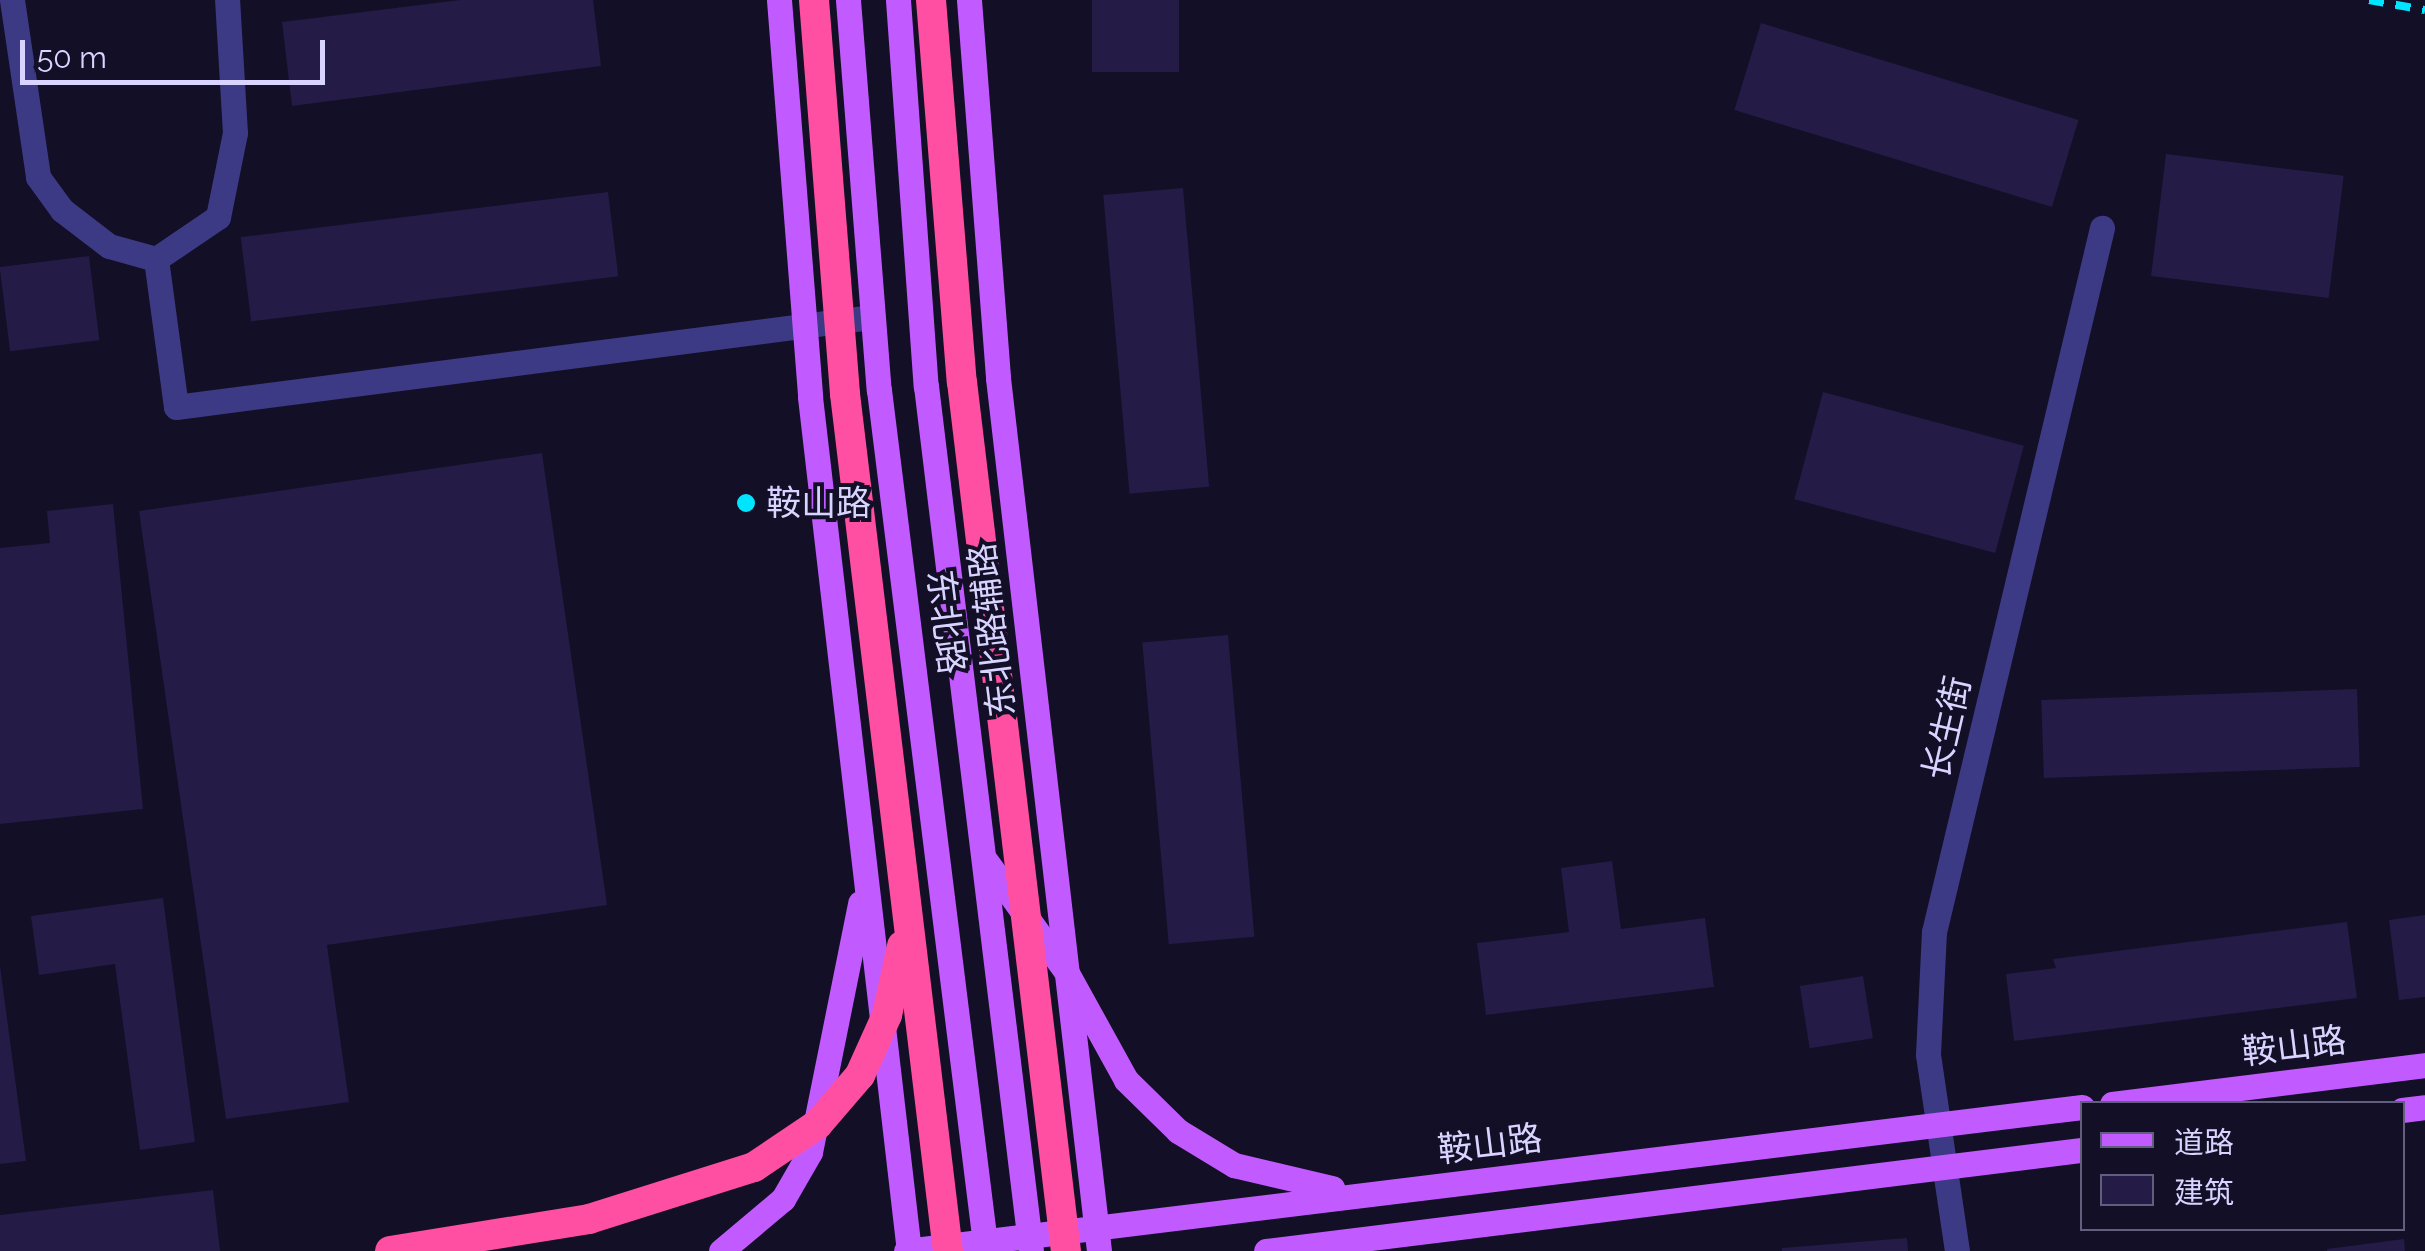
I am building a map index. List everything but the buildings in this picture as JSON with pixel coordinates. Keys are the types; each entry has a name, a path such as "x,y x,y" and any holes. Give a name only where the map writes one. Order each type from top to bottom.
{"highway":[{"name":"东北路","path":"814,0 845,394 948,1251"},
{"name":"东北路","path":"932,0 962,382 1066,1251"},
{"path":"390,1251 674,1199 754,1168 802,1135 860,1075 887,1015 905,892"}],"main road":[{"path":"779,0 804,326 908,1251"},
{"name":"东北路","path":"848,0 872,317 986,1246"},
{"name":"东北路","path":"898,0 926,386 1030,1244"},
{"name":"东北路辅路","path":"969,0 996,358 1098,1239"},
{"path":"984,858 1067,973 1126,1080 1178,1131 1234,1165 1376,1193"},
{"path":"721,1251 783,1198 810,1152 865,874"},
{"path":"954,988 998,983"},
{"name":"鞍山路","path":"2136,1101 2425,1065"},
{"name":"鞍山路","path":"908,1251 1098,1239 1376,1193 2080,1107"},
{"path":"1266,1251 2080,1150"}],"street":[{"path":"12,0 38,177 62,210 109,246 156,259"},
{"path":"156,259 218,216 236,132 227,0"},
{"name":"长生街","path":"1957,1251 1928,1054 1934,932 2102,228"},
{"path":"156,259 176,407 872,317"}],"railway":[{"path":"2369,0 2425,10"}],"place":[{"name":"鞍山路","path":"746,503"}]}
